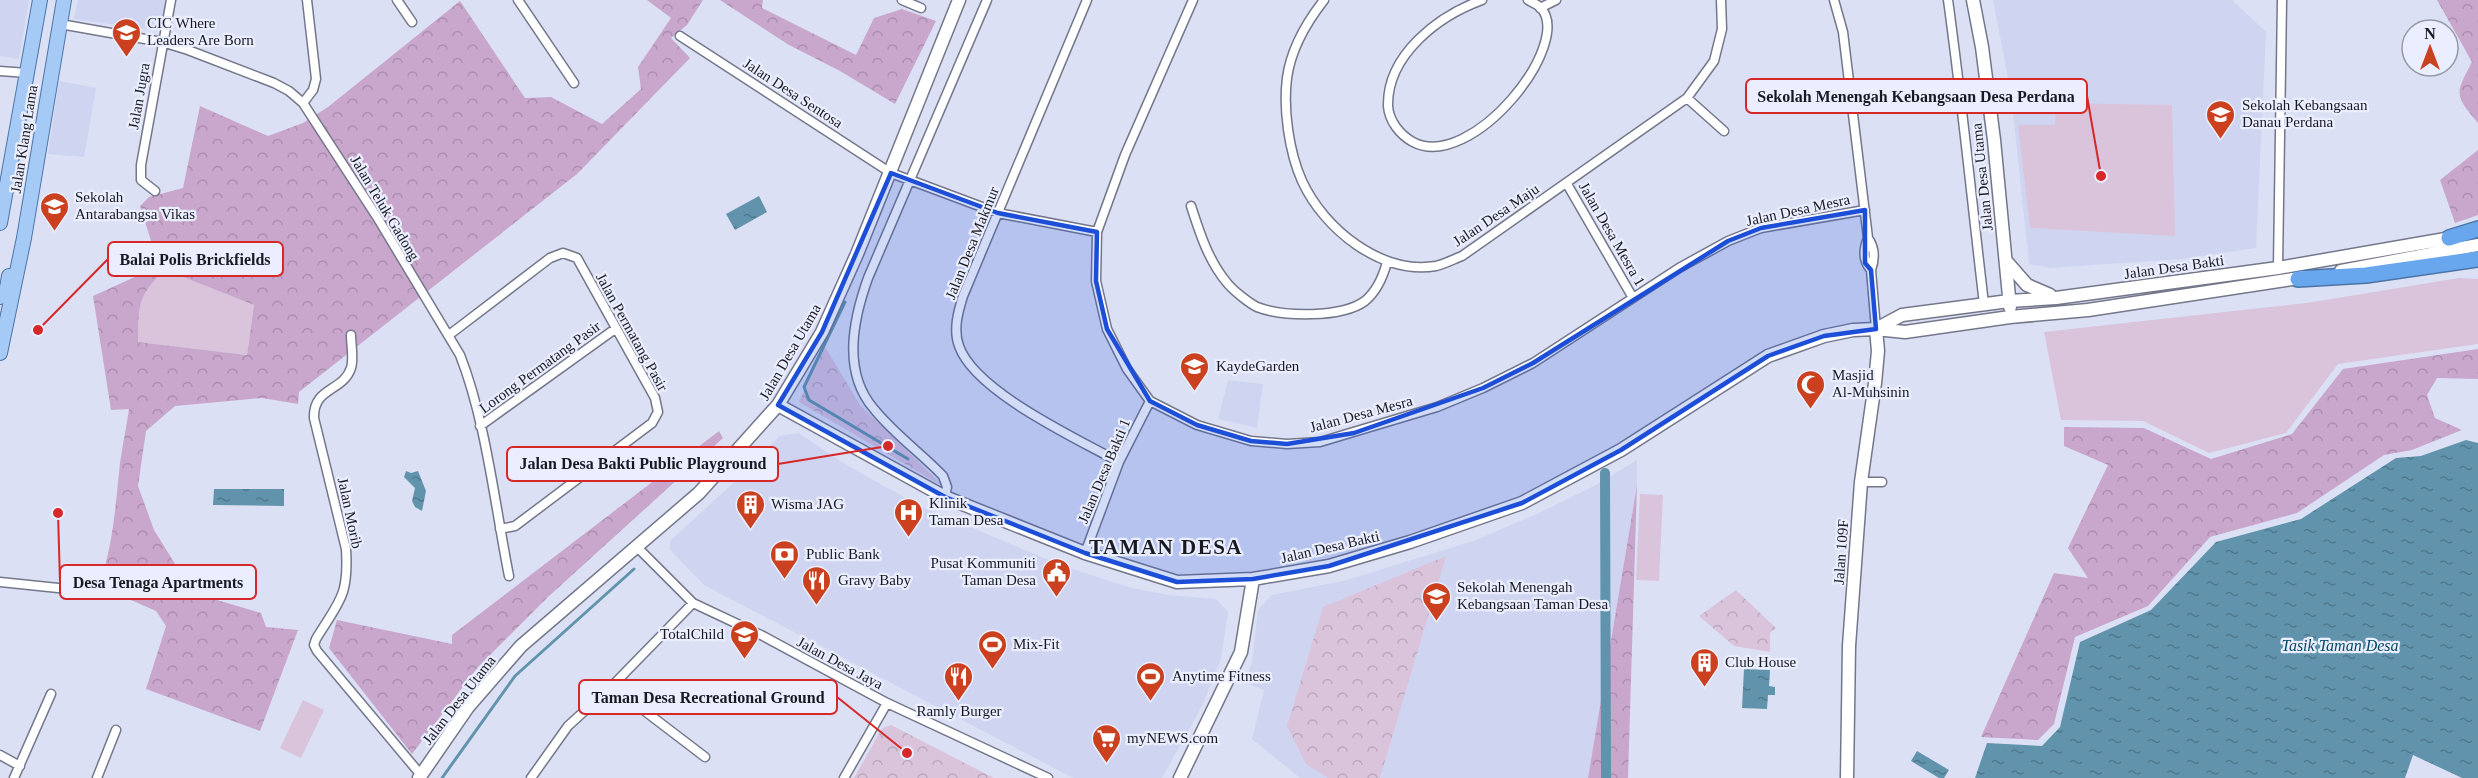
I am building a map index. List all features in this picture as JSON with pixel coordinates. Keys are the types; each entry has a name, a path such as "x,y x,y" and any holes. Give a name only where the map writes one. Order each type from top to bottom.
{"highway":[{"path":"2450,238 2478,231"},
{"path":"2298,279 2366,275 2478,259"}],"main road":[{"name":"Jalan Klang Lama","path":"0,223 40,0"},
{"name":"Jalan Klang Lama","path":"0,352 24,238 64,0"},
{"path":"0,297 7,288 36,114 47,93"}],"street":[{"name":"Jalan Jugra","path":"155,191 141,180 141,165 171,0"},
{"path":"303,103 313,90 316,79 307,0"},
{"path":"397,0 412,22"},
{"path":"518,0 573,83"},
{"path":"902,0 921,8"},
{"name":"Jalan Desa Utama","path":"420,776 468,707 521,646 637,547 718,473 778,405 822,332 891,173 904,134 959,0"},
{"path":"945,497 947,487 943,476 873,408 860,388 854,368 854,336 859,304 987,0"},
{"name":"Jalan Desa Makmur","path":"1087,0 963,296 957,317 957,334 962,352 976,372 998,391 1038,417 1119,462"},
{"name":"Jalan Desa Mesra","path":"1193,0 1125,155 1097,232 1096,281 1107,329 1126,369 1150,400 1197,425 1251,441 1287,444 1320,442 1437,407 1483,388 1533,363 1633,298 1728,241 1761,228 1864,210"},
{"name":"Jalan Desa Maju","path":"1324,0 1305,25 1292,56 1287,79 1288,131 1293,156 1302,181 1314,203 1363,249 1387,262 1437,266 1462,256 1687,98 1714,61 1722,29 1721,0"},
{"path":"1482,0 1464,7 1431,29 1406,53 1394,73 1388,92 1389,114 1398,130 1414,142 1431,147 1448,145 1466,138 1505,108 1521,88 1542,52 1546,34 1545,18 1540,8 1528,0"},
{"path":"1540,8 1556,0"},
{"name":"Jalan Desa Mesra","path":"1834,0 1843,32 1864,210 1868,238 1873,245 1874,262 1871,270 1876,329"},
{"path":"1948,0 1964,115 1965,147 1984,304"},
{"name":"Jalan Desa Utama","path":"1973,0 1982,47 2006,260 2010,317"},
{"path":"2278,268 2282,0"},
{"name":"Jalan Teluk Gadong","path":"60,24 162,42 203,55 273,83 289,91 303,103 377,217 449,335 467,374 480,426 509,576"},
{"name":"Jalan Desa Sentosa","path":"680,36 891,173 998,213 1097,232"},
{"path":"0,70 27,72"},
{"path":"1687,98 1724,131"},
{"name":"Jalan Desa Mesra 1","path":"1567,184 1633,298"},
{"path":"1191,206 1203,244 1229,285 1256,307 1292,314 1329,313 1349,308 1364,302 1374,292 1383,279 1387,262"},
{"name":"Jalan Desa Bakti","path":"1876,329 1902,315 2009,301 2056,298 2278,268 2450,238"},
{"name":"Jalan Desa Bakti","path":"778,405 945,497 1085,553 1177,582 1253,579 1329,566 1410,542 1522,503 1621,450 1768,356 1824,336 1853,330 1876,329 1905,332 2010,317 2088,310 2298,279 2478,245"},
{"name":"Jalan Permatang Pasir","path":"449,335 550,258 564,253 576,258 655,398 658,412 652,423 515,526 500,529"},
{"path":"2006,260 2027,285 2056,298"},
{"name":"Lorong Permatang Pasir","path":"480,426 615,329"},
{"name":"Jalan 109F","path":"1847,778 1849,646 1861,482 1878,351 1876,329"},
{"name":"Jalan Morib","path":"351,335 352,367 346,376 319,397 314,408 314,418 346,549 347,566 341,601 314,645 420,776"},
{"name":"Jalan Desa Bakti 1","path":"1085,553 1119,462 1150,400"},
{"path":"1861,482 1882,483"},
{"name":"Jalan Desa Jaya","path":"637,547 693,603 773,642 887,703 1048,778"},
{"path":"1180,778 1241,652 1253,579"},
{"path":"0,582 87,591"},
{"path":"531,778 568,726 612,686 693,603"},
{"path":"612,686 705,758"},
{"path":"14,778 51,694"},
{"path":"844,778 887,703"},
{"path":"97,778 116,730"},
{"path":"0,755 20,766"}],"highlighted area":[{"path":"891,173 998,213 1097,232 1096,281 1107,329 1150,401 1197,425 1251,441 1287,444 1354,433 1483,388 1533,363 1728,241 1761,228 1865,210 1865,263 1871,270 1876,329 1824,336 1768,356 1621,450 1522,503 1329,566 1253,579 1177,582 1085,553 945,497 778,405 822,332"}],"shaded area":[{"path":"0,0 29,0 19,59 0,56"},
{"path":"78,0 174,0 169,32 74,19"},
{"path":"1993,0 2232,0 2266,32 2256,248 2182,259 2049,268 2029,264 2011,93"},
{"path":"59,81 96,88 84,157 48,154"},
{"path":"1228,380 1263,384 1257,428 1218,419"},
{"path":"799,433 843,463 920,506 1063,566 1132,588 1168,595 1216,599 1228,612 1221,659 1203,704 1162,778 1073,778 704,585 670,550 670,541 743,474 779,436"},
{"name":"Sekolah Menengah Kebangsaan Taman Desa","path":"1637,460 1637,485 1588,778 1300,778 1252,739 1264,690 1244,682 1252,663 1258,610 1272,595 1347,580 1476,540 1596,485"}],"green space":[{"path":"647,0 703,0 687,25 671,38 690,58 577,174 299,392 298,404 262,398 175,406 146,431 138,486 154,530 193,593 261,613 266,627 298,630 260,731 146,689 166,626 156,611 99,586 112,530 129,409 111,410 93,296 159,266 140,206 149,197 183,188 200,106 268,136 303,123 328,107 460,1 525,98 551,97 602,124 641,89 638,67 671,18","holes":["178,275 254,305 247,355 138,342 140,306 146,291 159,276"]},
{"path":"720,0 763,0 762,8 856,55 874,18 902,9 936,21 895,104 840,71 789,45"},
{"path":"2437,0 2478,0 2478,123 2461,100 2462,81 2472,62 2460,41 2460,18 2447,18"},
{"path":"2056,103 2172,105 2175,236 2030,228 2018,125 2055,125"},
{"path":"2478,150 2478,215 2455,223 2440,180"},
{"path":"178,275 254,305 247,355 138,342 140,306 146,291 159,276"},
{"path":"2459,278 2478,279 2478,344 2338,364 2286,433 2209,453 2143,421 2061,420 2044,332 2307,303"},
{"path":"824,345 860,405 944,487 799,402"},
{"path":"2478,349 2478,379 2437,378 2427,395 2435,418 2462,430 2412,450 2384,455 2297,513 2210,537 2148,606 2075,637 2054,724 2038,740 1981,737 2054,573 2088,578 2068,548 2108,465 2064,446 2064,427 2144,428 2211,459 2292,434 2343,369"},
{"path":"719,431 723,438 548,597 478,667 412,754 329,648 337,620 452,644 452,635"},
{"path":"1637,485 1628,778 1588,778"},
{"path":"1640,494 1663,495 1659,581 1636,580"},
{"path":"1446,556 1380,778 1328,778 1306,764 1287,726 1323,607"},
{"path":"1736,590 1776,628 1770,633 1770,652 1734,646 1699,616"},
{"path":"303,700 324,710 301,758 280,748"},
{"path":"891,725 994,778 854,778 882,728"}],"water":[{"path":"759,196 767,212 735,230 726,214"},
{"name":"Tasik Taman Desa","path":"2466,440 2478,443 2478,778 2462,778 2413,755 2405,778 1975,778 1987,743 2042,746 2060,727 2080,642 2151,610 2216,542 2301,519 2396,458 2421,456"},
{"path":"406,471 411,473 418,471 426,491 422,511 415,507 412,501 415,488 404,477"},
{"path":"214,489 284,489 284,506 213,505"},
{"path":"1744,669 1770,670 1769,686 1775,687 1775,695 1768,695 1767,709 1742,708"},
{"path":"1917,751 1949,770 1944,778 1939,778 1911,761"}],"waterway":[{"path":"845,302 804,387 809,400 908,459"},
{"path":"1605,473 1606,778"},
{"path":"442,778 515,676 634,569"}],"place":[{"name":"CIC Where Leaders Are Born","path":"126,58"},
{"name":"Sekolah Kebangsaan Danau Perdana","path":"2221,140"},
{"name":"Sekolah Menengah Kebangsaan Desa Perdana","path":"2101,176"},
{"name":"Sekolah Antarabangsa Vikas","path":"54,232"},
{"name":"Balai Polis Brickfields","path":"38,330"},
{"name":"KaydeGarden","path":"1195,392"},
{"name":"Masjid Al-Muhsinin","path":"1811,410"},
{"name":"Jalan Desa Bakti Public Playground","path":"888,446"},
{"name":"Desa Tenaga Apartments","path":"58,513"},
{"name":"Wisma JAG","path":"750,530"},
{"name":"Klinik Taman Desa","path":"908,538"},
{"name":"Public Bank","path":"785,580"},
{"name":"Pusat Kommuniti Taman Desa","path":"1057,598"},
{"name":"Gravy Baby","path":"817,606"},
{"name":"Sekolah Menengah Kebangsaan Taman Desa","path":"1436,622"},
{"name":"TotalChild","path":"745,660"},
{"name":"Mix-Fit","path":"992,670"},
{"name":"Club House","path":"1704,688"},
{"name":"Ramly Burger","path":"959,702"},
{"name":"Anytime Fitness","path":"1151,702"},
{"name":"Taman Desa Recreational Ground","path":"907,753"},
{"name":"myNEWS.com","path":"1106,764"}],"district":[{"name":"TAMAN DESA","path":"1166,547"}]}
